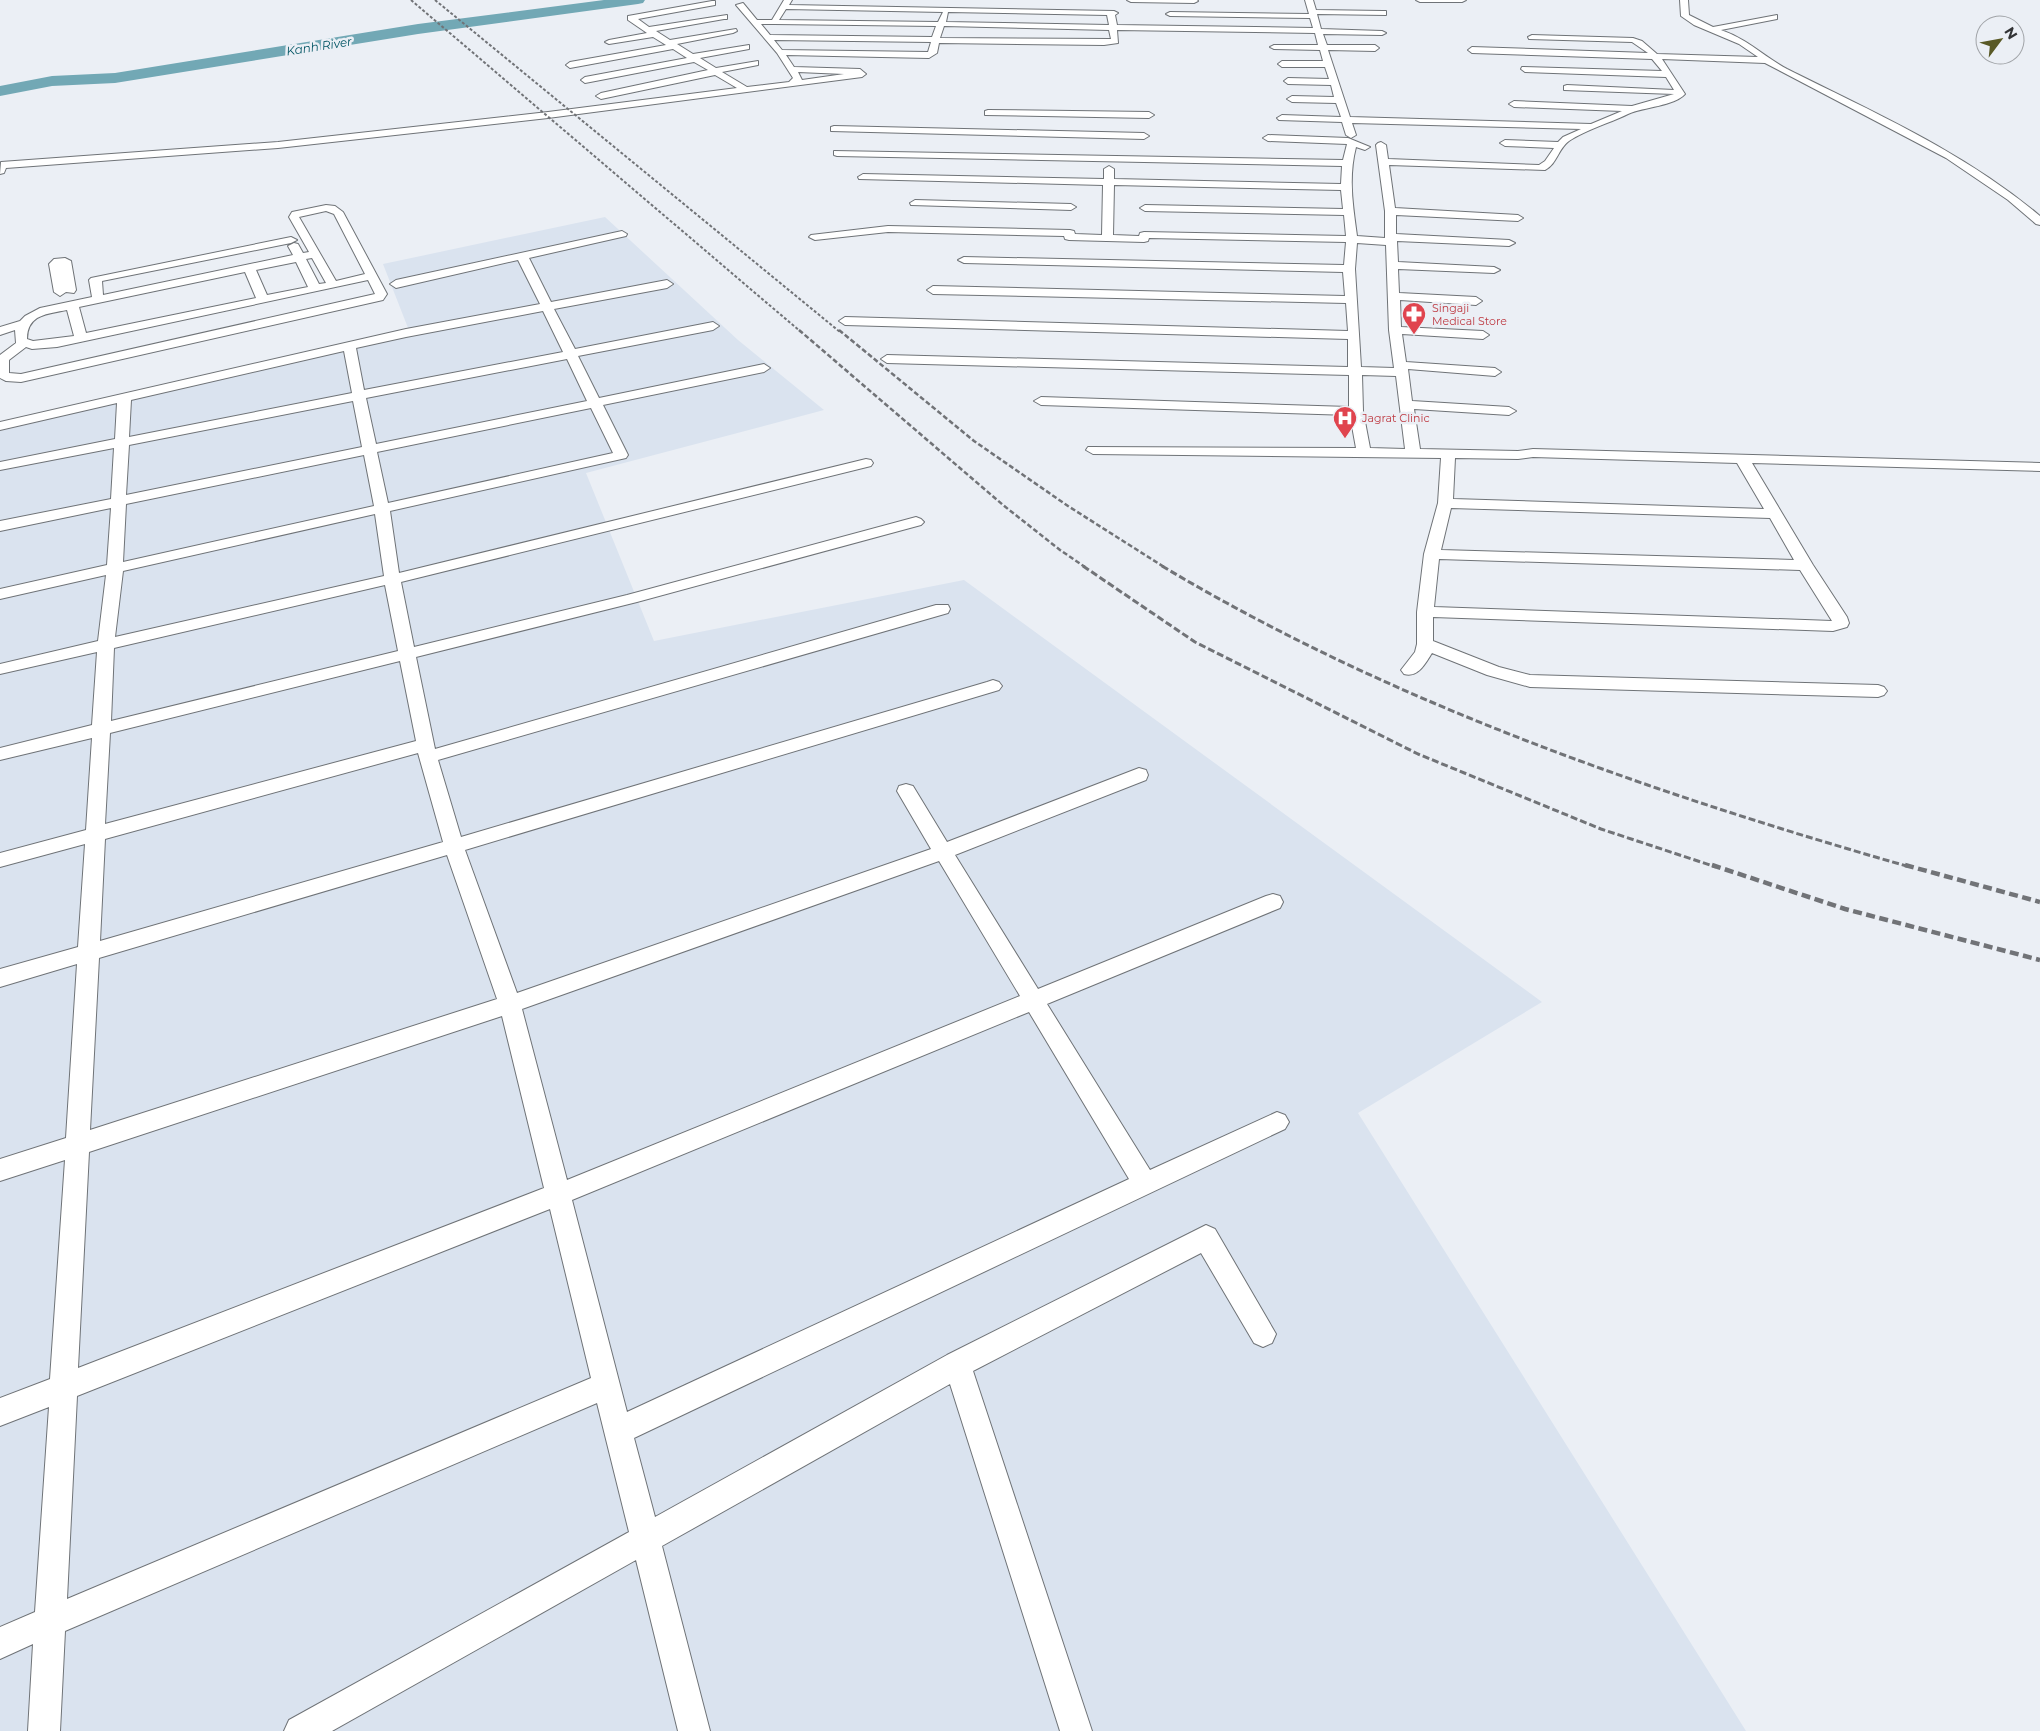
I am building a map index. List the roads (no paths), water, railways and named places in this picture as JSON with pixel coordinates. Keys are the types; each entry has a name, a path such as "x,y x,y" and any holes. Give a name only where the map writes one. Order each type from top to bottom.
{"street":[{"path":"780,52 922,56 933,53 935,40 951,0"},
{"path":"1131,0 1207,1"},
{"path":"1309,0 1347,120 1350,140 1346,187 1352,239 1348,269 1354,335 1356,411 1364,452"},
{"path":"1420,0 1462,0"},
{"path":"1684,0 1685,16 1698,24 1741,42 1765,60 1877,115 1958,159 1992,182 2040,222"},
{"path":"712,3 631,18 746,90"},
{"path":"774,22 785,4 947,10 1111,10 1121,13"},
{"path":"740,5 792,69 798,79 791,84"},
{"path":"767,37 1104,43 1115,41 1111,10"},
{"path":"1161,14 1383,13"},
{"path":"651,14 670,26"},
{"path":"609,42 670,26 724,17"},
{"path":"1711,30 1774,17"},
{"path":"755,22 1382,33"},
{"path":"570,65 733,32"},
{"path":"1532,37 1638,41 1655,57 1680,92"},
{"path":"585,80 746,47"},
{"path":"1274,47 1375,48"},
{"path":"1472,50 1765,60"},
{"path":"601,96 755,63"},
{"path":"1282,64 1329,64"},
{"path":"0,168 278,145 746,90 862,74 860,72 792,69"},
{"path":"1525,69 1667,74"},
{"path":"1288,81 1335,82"},
{"path":"1567,88 1680,92"},
{"path":"1383,162 1541,168 1550,162 1558,145 1566,139 1635,108 1680,96 1680,92"},
{"path":"1292,99 1341,100"},
{"path":"1514,104 1635,108"},
{"path":"988,113 1149,115"},
{"path":"1107,238 1111,114"},
{"path":"1282,118 1592,126"},
{"path":"834,129 927,155 1107,238 1144,224 1346,187"},
{"path":"1350,140 1362,133"},
{"path":"863,177 927,155 1110,147 1144,136"},
{"path":"1268,138 1350,140 1367,147 1378,140 1390,211 1396,330 1413,452"},
{"path":"1505,143 1558,145"},
{"path":"836,153 927,155 1110,147 1347,163"},
{"path":"964,260 1070,222 1109,182"},
{"path":"1109,182 1144,224 1348,269"},
{"path":"915,203 1070,222"},
{"path":"22,324 22,342 3,359 3,373 6,377 21,378 373,300 381,294 372,276 336,210 326,208 296,214 294,218 333,285"},
{"path":"1390,211 1518,218"},
{"path":"1144,224 1350,212"},
{"path":"814,237 888,229 1070,222 1144,224 1352,239 1509,243"},
{"path":"396,284 622,234"},
{"path":"98,299 95,280 99,278 306,238"},
{"path":"291,240 316,288"},
{"path":"0,332 22,324 27,318 44,311 316,254"},
{"path":"0,594 622,456 522,256"},
{"path":"1392,265 1494,270"},
{"path":"249,268 263,299"},
{"path":"62,272 65,291"},
{"path":"0,343 22,342 41,345 81,338 372,276"},
{"path":"0,426 406,333 667,284"},
{"path":"44,311 48,297 65,291 78,290 75,304 81,338"},
{"path":"933,290 1351,300"},
{"path":"1394,296 1476,301"},
{"path":"206,312 217,334"},
{"path":"845,321 1354,335"},
{"path":"0,466 713,326"},
{"path":"1396,330 1483,335"},
{"path":"349,347 382,509 392,579 427,751 454,846 510,1004 694,1731"},
{"path":"887,359 1354,371 1401,368 1495,372"},
{"path":"0,526 764,368"},
{"path":"44,1731 106,645 115,568 124,398"},
{"path":"1041,401 1356,411"},
{"path":"1406,404 1509,411"},
{"path":"1093,450 1413,452 1518,455 1534,459 2040,467"},
{"path":"1410,670 1423,653 1425,644 1425,612 1432,554 1445,503 1448,454"},
{"path":"1744,462 2040,473"},
{"path":"1425,612 1833,626 1841,623 1744,462"},
{"path":"0,669 392,579 866,463"},
{"path":"1445,503 1775,514"},
{"path":"0,754 631,599 916,522"},
{"path":"1432,554 1805,565"},
{"path":"0,860 95,834 427,751 942,609"},
{"path":"1425,644 1492,671 1530,681 1878,691"},
{"path":"0,978 993,686"},
{"path":"0,1170 510,1004 943,852 1139,775"},
{"path":"906,791 1145,1184"},
{"path":"0,1412 557,1195 1273,902"},
{"path":"617,1431 1277,1122"},
{"path":"300,1731 957,1365 1206,1237 1264,1334"},
{"path":"957,1365 1076,1731"},
{"path":"0,1643 606,1385"}],"waterway":[{"name":"Kanh River","path":"0,91 52,81 115,78 418,29 638,0"}],"railway":[{"path":"411,0 801,332"},
{"path":"435,0 840,332"},
{"path":"799,330 1003,505 1060,550 1085,567"},
{"path":"839,330 974,441 1068,506 1164,567"},
{"path":"1083,566 1195,642 1418,754 1601,829 1716,867"},
{"path":"1162,566 1250,616 1340,661 1432,702 1526,740 1621,776 1717,808 1910,867"},
{"path":"1712,865 1845,909 2040,960"},
{"path":"1905,865 2040,902"}],"place":[{"name":"Singaji Medical Store","path":"1414,335"},
{"name":"Jagrat Clinic","path":"1345,439"}]}
